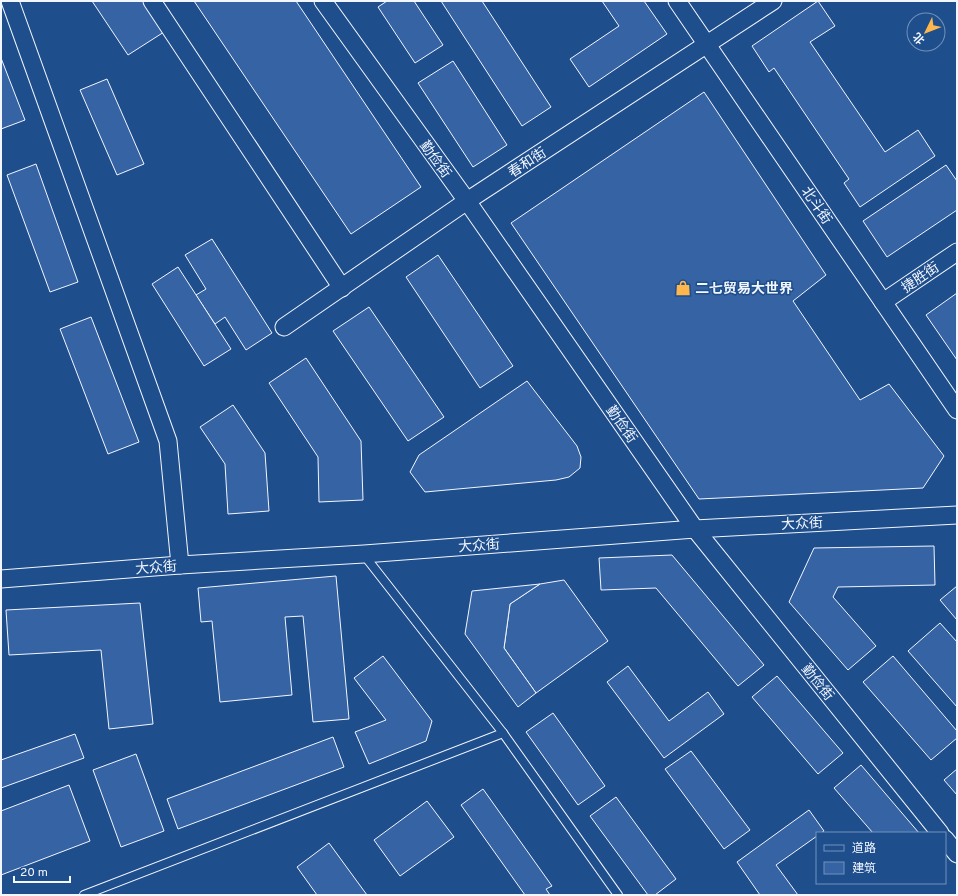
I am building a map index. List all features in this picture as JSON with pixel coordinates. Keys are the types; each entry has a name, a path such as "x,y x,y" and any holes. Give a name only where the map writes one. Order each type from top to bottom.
{"street":[{"path":"10,1 168,441 180,565"},
{"path":"152,1 342,288"},
{"name":"勤俭街","path":"323,1 467,202 696,529 939,832"},
{"name":"北斗街","path":"678,1 957,410"},
{"name":"春和街","path":"284,327 467,202 773,1"},
{"name":"捷胜街","path":"883,302 957,252"},
{"name":"大众街","path":"1,579 696,529 957,515"},
{"path":"946,840 957,854"}],"lane":[{"path":"364,554 503,733 618,895"},
{"path":"84,895 503,733"}],"building":[{"path":"92,1 143,1 164,32 128,55"},
{"path":"194,1 296,1 421,187 351,234"},
{"path":"387,1 414,1 443,45 415,63 378,7"},
{"path":"441,1 482,1 551,107 522,126"},
{"path":"602,1 644,1 667,34 589,87 570,59 619,26"},
{"path":"818,1 835,26 810,42 885,152 918,130 935,156 860,207 844,183 849,179 774,68 769,72 752,46"},
{"path":"1,58 25,120 1,129"},
{"path":"453,61 507,145 473,167 418,83"},
{"path":"107,79 144,164 117,175 80,90"},
{"name":"二七贸易大世界","path":"704,92 826,275 793,301 860,400 889,384 944,456 923,488 699,499 511,223"},
{"path":"36,164 78,282 50,292 7,175"},
{"path":"946,165 957,181 957,210 887,257 863,221"},
{"path":"212,239 272,333 246,350 225,317 215,324 196,295 206,289 185,255"},
{"path":"438,255 513,366 480,388 406,277"},
{"path":"178,267 231,349 204,366 152,284"},
{"path":"957,293 957,360 926,315"},
{"path":"369,307 444,417 408,441 333,331"},
{"path":"91,317 139,442 108,454 60,329"},
{"path":"306,358 361,441 363,500 319,502 318,457 269,383"},
{"path":"527,381 577,446 581,457 580,468 569,477 556,480 425,492 410,472 419,455"},
{"path":"233,405 265,453 269,511 228,514 225,464 200,427"},
{"path":"934,546 935,585 838,587 833,597 876,646 848,670 789,602 814,548"},
{"path":"672,555 764,665 738,686 656,588 601,590 599,558"},
{"path":"336,576 349,719 313,722 303,616 285,617 292,695 220,702 212,621 201,622 198,588"},
{"path":"564,580 608,641 536,693 504,648 510,604 540,584"},
{"path":"540,584 510,604 504,648 536,693 518,707 465,634 472,591"},
{"path":"957,586 957,620 940,600"},
{"path":"140,603 153,724 109,729 101,650 9,655 6,610"},
{"path":"940,623 957,642 957,707 908,651"},
{"path":"383,656 432,721 426,741 369,764 355,732 386,720 354,678"},
{"path":"893,656 957,731 957,738 931,760 863,682"},
{"path":"628,666 669,721 708,692 724,714 664,758 607,682"},
{"path":"777,676 843,753 818,774 752,697"},
{"path":"553,713 605,786 578,805 526,732"},
{"path":"75,734 84,758 1,788 1,760"},
{"path":"333,737 344,767 178,829 167,799"},
{"path":"691,751 750,830 724,849 665,769"},
{"path":"136,754 164,831 121,847 93,770"},
{"path":"861,765 918,832 872,832 834,788"},
{"path":"957,769 957,795 944,780"},
{"path":"69,785 90,841 1,875 1,811"},
{"path":"483,789 552,886 546,889 550,895 525,895 461,805"},
{"path":"616,797 676,879 655,895 648,895 590,816"},
{"path":"427,801 454,837 400,876 374,840"},
{"path":"809,810 824,831 816,832 816,837 776,865 798,895 760,895 737,862"},
{"path":"329,843 367,895 317,895 297,867"}],"place":[{"name":"二七贸易大世界","path":"683,288"}]}
